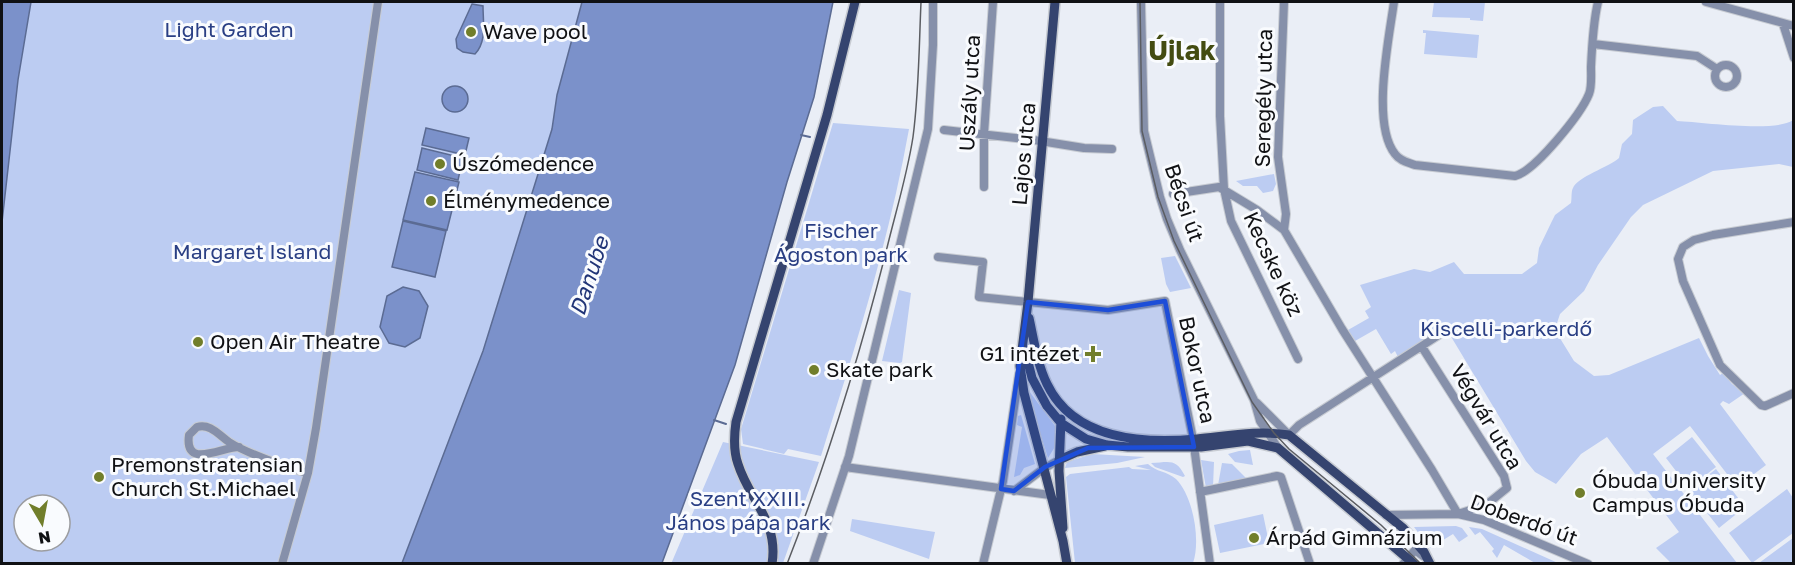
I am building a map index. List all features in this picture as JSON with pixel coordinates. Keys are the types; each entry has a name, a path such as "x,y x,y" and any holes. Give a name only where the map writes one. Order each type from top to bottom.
{"main road":[{"path":"772,564 774,548 769,526 762,508 737,463 734,436 736,422 821,137 855,2"},
{"name":"Lajos utca","path":"1055,2 1028,306 1020,366 1024,393 1063,542"},
{"name":"Lajos utca","path":"1028,306 1039,363 1056,399"},
{"path":"1024,335 1025,355 1039,392 1061,423 1086,439 1107,445 1128,447 1248,441 1278,448"},
{"path":"1056,399 1069,415 1101,431 1130,438 1193,443 1254,433 1288,435"},
{"path":"1056,399 1061,423 1059,460 1063,542 1067,564"},
{"name":"Bécsi út","path":"1288,435 1403,528 1430,562"},
{"path":"1059,460 1077,452 1107,445"},
{"name":"Bécsi út","path":"1278,448 1408,561"}],"street":[{"path":"282,564 308,473 316,428 378,2"},
{"path":"813,564 845,467 928,129 933,2"},
{"name":"Uszály utca","path":"984,187 984,134 993,2"},
{"name":"Bécsi út","path":"1141,2 1144,131 1167,219 1254,400 1260,422 1278,448"},
{"name":"Kecske köz","path":"1220,2 1220,116 1224,189 1231,221 1298,359"},
{"name":"Seregély utca","path":"1284,2 1278,157 1286,214 1284,230"},
{"path":"1394,2 1383,98 1385,124 1390,146 1395,154 1401,160 1415,165 1515,176 1529,169 1554,142 1590,93 1598,2"},
{"path":"1706,2 1794,26"},
{"path":"1783,24 1794,58"},
{"path":"1593,44 1697,56 1717,69"},
{"path":"944,130 1084,148 1112,149"},
{"path":"1173,194 1213,186 1224,189 1284,230 1458,514"},
{"path":"1794,222 1694,240 1683,247 1678,259 1683,280 1720,365 1761,405 1769,405 1794,393"},
{"path":"938,257 983,262 979,297 1028,306"},
{"name":"Bokor utca","path":"1028,306 1108,310 1165,301 1193,443 1210,564"},
{"path":"1288,435 1299,425 1445,331"},
{"name":"Végvár utca","path":"1422,347 1504,476 1507,489 1486,505 1458,514"},
{"name":"Lajos utca","path":"983,564 1001,489 1020,366"},
{"name":"Bécsi út","path":"1254,400 1288,435"},
{"path":"1254,433 1260,428 1260,422"},
{"path":"239,447 198,455 189,446 189,435 197,427 206,426 239,447 308,473"},
{"path":"1043,469 1060,448"},
{"path":"1014,491 1059,460"},
{"path":"845,467 1050,495"},
{"path":"1200,492 1277,476 1283,481 1310,564"},
{"name":"Doberdó út","path":"1386,515 1458,514 1484,520 1588,564"},
{"path":"1403,528 1407,518 1411,515"},
{"path":"1408,561 1415,550 1430,562"}],"highlighted area":[{"path":"1165,301 1194,447 1088,448 1045,467 1014,491 1001,489 1028,302 1108,310"}],"green space":[{"name":"Margaret Island","path":"31,2 582,2 557,95 552,129 483,351 402,563 2,564 2,222 18,80"},
{"path":"1434,2 1485,2 1483,21 1470,20 1470,18 1432,17"},
{"path":"1423,30 1479,35 1477,58 1424,54 1426,33 1423,33"},
{"name":"Kiscelli-parkerdő","path":"1663,106 1677,121 1771,126 1793,120 1793,167 1779,164 1713,171 1643,205 1631,217 1598,265 1584,291 1560,314 1557,323 1558,335 1574,361 1594,376 1609,375 1699,338 1720,375 1723,373 1732,384 1745,393 1729,404 1723,401 1720,404 1766,465 1737,487 1690,426 1653,454 1737,563 1671,563 1656,548 1679,532 1607,437 1581,454 1556,484 1535,472 1526,461 1444,325 1398,357 1395,351 1391,354 1376,329 1355,341 1348,330 1369,318 1365,311 1371,307 1360,285 1414,269 1430,272 1454,262 1464,274 1522,274 1537,263 1539,248 1552,221 1555,215 1571,203 1572,189 1576,184 1619,158 1622,144 1632,134 1633,120 1653,107"},
{"name":"Fischer Ágoston park","path":"833,123 909,129 892,212 859,335 821,456 788,449 784,454 743,444 741,429"},
{"path":"1274,174 1276,184 1273,191 1263,193 1257,186 1243,186 1236,181"},
{"path":"1175,256 1191,288 1170,292 1166,284 1161,258"},
{"path":"899,290 911,293 902,362 882,361"},
{"path":"1029,391 1055,426 1056,445 1048,458 1028,394"},
{"path":"1021,415 1035,464 1024,468 1020,475 1014,477 1022,427 1017,425 1018,416"},
{"path":"1692,437 1716,467 1689,488 1666,458"},
{"name":"Szent XXIII. János pápa park","path":"723,442 819,462 783,563 671,564"},
{"path":"1250,450 1253,465 1235,462 1228,454 1239,451"},
{"path":"1092,454 1145,457 1117,463 1065,468 1067,462"},
{"path":"1201,460 1214,462 1213,487 1206,488"},
{"path":"1172,462 1179,466 1185,476 1155,467 1151,463"},
{"path":"1222,463 1232,464 1247,479 1218,485"},
{"path":"1148,464 1176,479 1187,496 1196,531 1193,563 1075,563 1066,477 1070,474 1129,467 1151,470 1135,466"},
{"path":"1716,469 1745,507 1719,528 1689,490"},
{"path":"1787,489 1793,498 1793,533 1752,563 1729,533"},
{"path":"1263,514 1269,543 1220,553 1214,525"},
{"path":"852,519 935,532 929,559 850,531"},
{"path":"1456,526 1462,528 1468,536 1459,542 1453,534 1430,548 1414,527"},
{"path":"1469,527 1482,529 1558,563 1535,563 1504,545 1497,558 1492,551 1494,549 1480,532 1475,535"},
{"path":"1793,538 1793,563 1759,563"}],"water":[{"path":"2,2 31,2 18,80 2,222"},
{"name":"Danube","path":"582,2 833,2 814,97 787,182 735,365 662,563 402,563 483,351 552,129 557,95"},
{"name":"Wave pool","path":"472,4 483,6 483,38 475,54 463,52 457,48 456,39"},
{"path":"455,86 464,90 468,99 464,108 455,112 446,108 442,99 446,90"},
{"path":"426,128 469,138 465,155 422,145"},
{"name":"Úszómedence","path":"422,148 463,158 458,180 417,170"},
{"name":"Élménymedence","path":"415,172 459,182 447,230 403,220"},
{"path":"403,221 446,231 435,277 392,267"},
{"path":"403,287 419,291 428,306 420,338 405,347 389,343 380,327 387,296"}],"waterway":[{"path":"801,135 810,137"},
{"path":"714,420 726,424"}],"tram line":[{"path":"787,564 816,487 853,370 876,292 904,181 915,120 921,2"},
{"path":"1140,2 1142,131 1158,197 1174,241 1252,402 1274,433 1289,449 1381,525 1421,564"}],"place":[{"name":"Wave pool","path":"471,32"},
{"name":"Úszómedence","path":"440,164"},
{"name":"Élménymedence","path":"431,201"},
{"name":"Open Air Theatre","path":"198,342"},
{"name":"G1 intézet","path":"1093,354"},
{"name":"Skate park","path":"814,370"},
{"name":"Premonstratensian Church St.Michael","path":"99,477"},
{"name":"Óbuda University Campus Óbuda","path":"1580,493"},
{"name":"Árpád Gimnázium","path":"1254,538"}],"district":[{"name":"Újlak","path":"1182,51"}],"park label":[{"name":"Light Garden","path":"229,30"}]}
